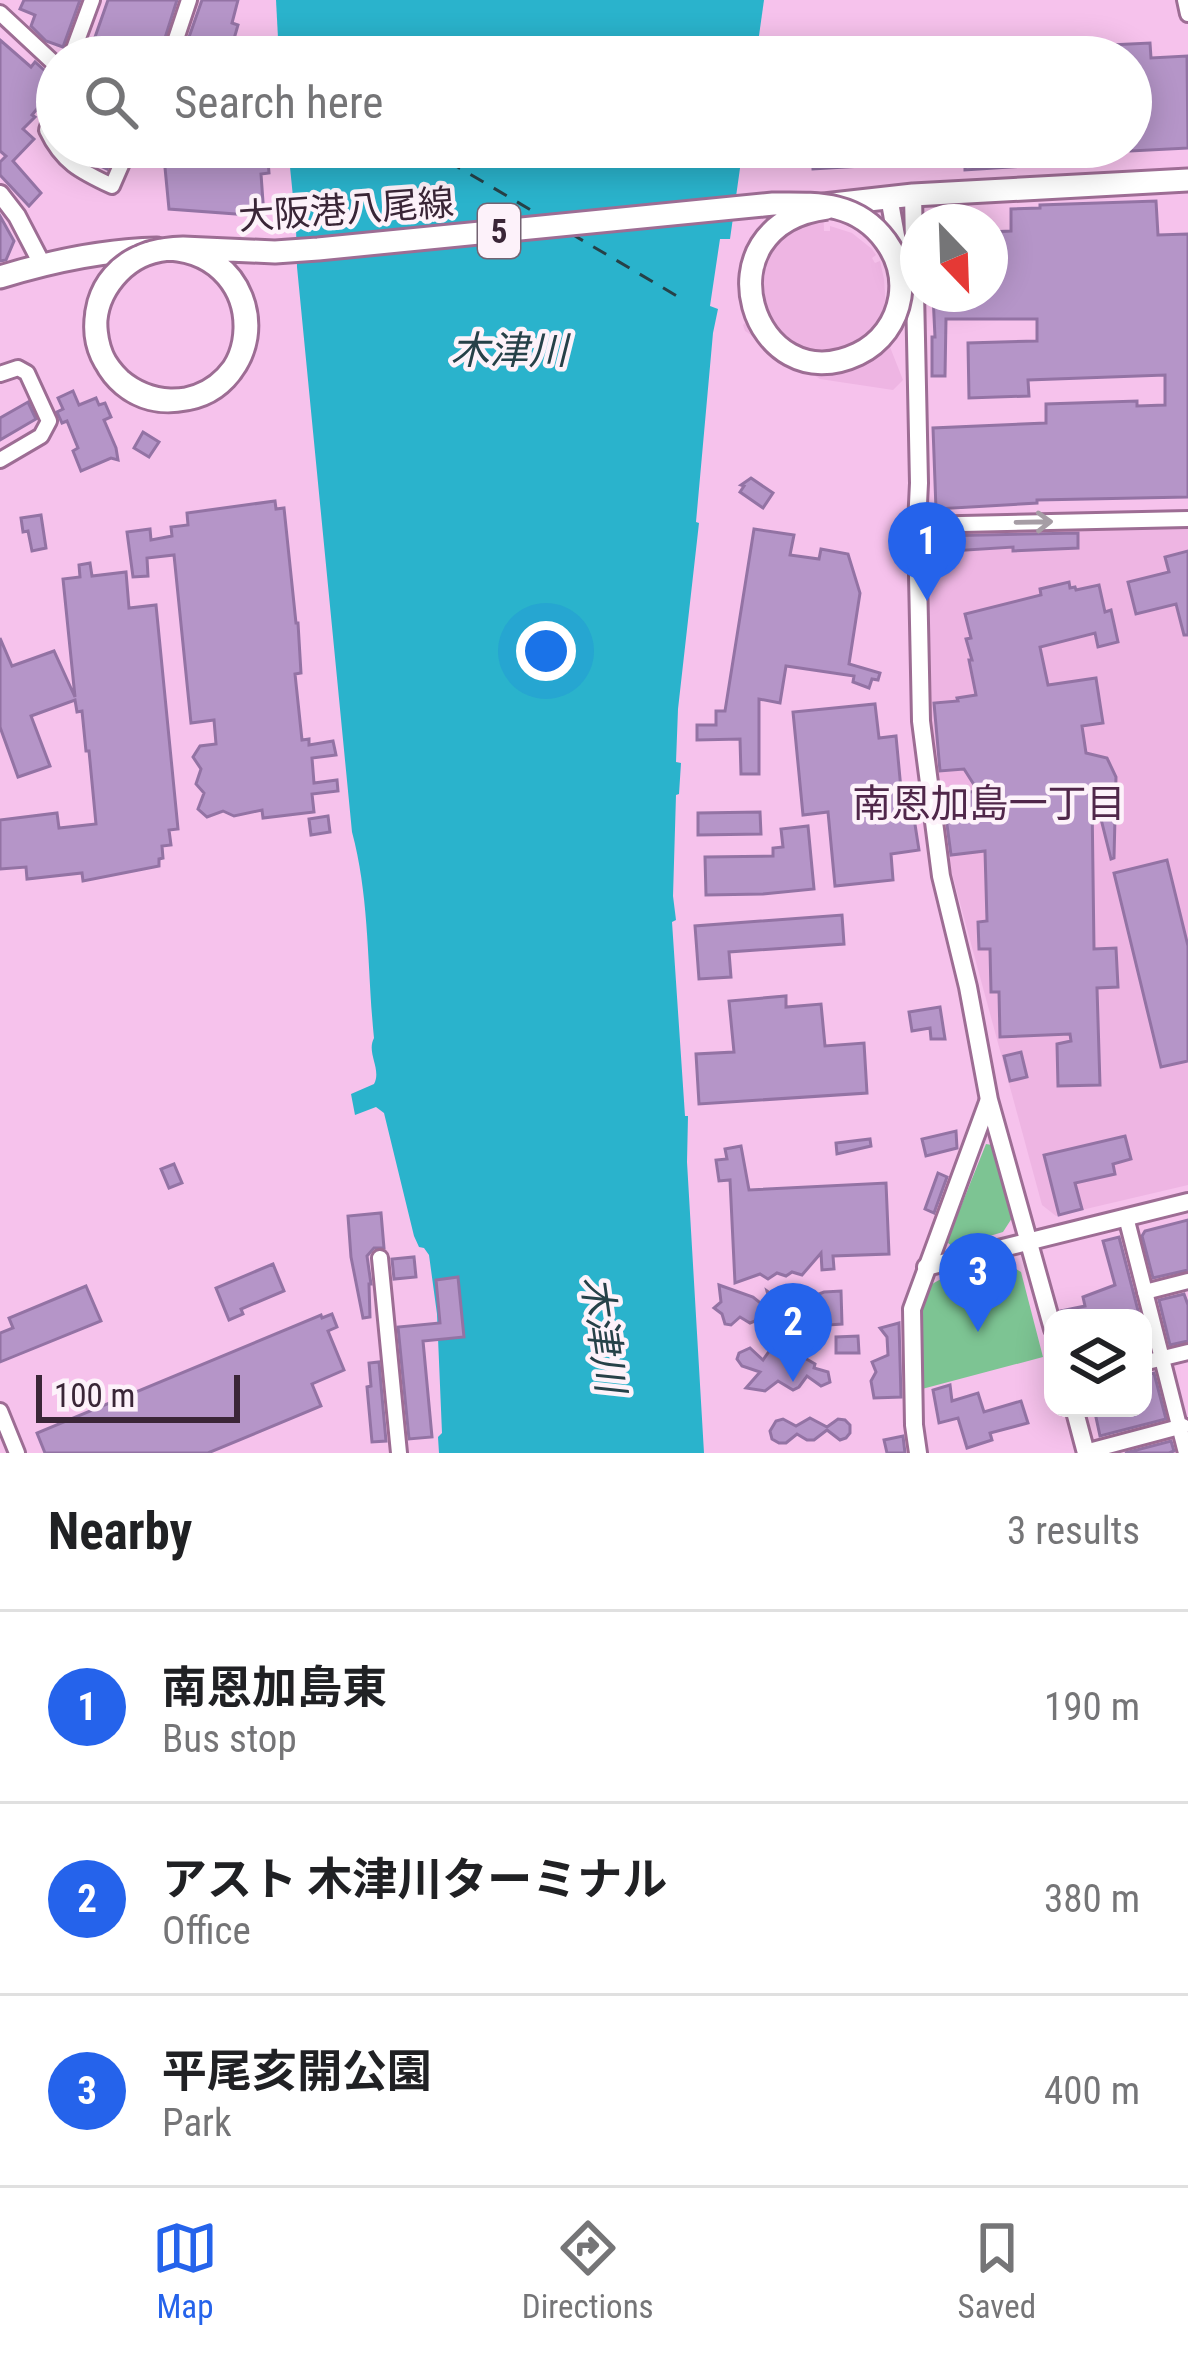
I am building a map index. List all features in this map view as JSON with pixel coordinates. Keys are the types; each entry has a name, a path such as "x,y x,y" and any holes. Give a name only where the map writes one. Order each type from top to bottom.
{"main road":[{"name":"大阪港八尾線","path":"0,277 42,264 122,250 170,249 200,255 228,276 240,296 246,317 244,341 223,379 189,398 168,400 147,396 121,381 109,367 98,344 99,304 112,278 130,262 143,255 170,249 182,250 200,255 213,262 229,276 238,289 244,305 247,323 245,342 242,353 229,374 220,383 205,393 189,399 172,401 159,400 140,394 129,388 115,376 107,366 102,356 98,344 95,332 97,307 110,279 123,266 136,258 151,252 170,248 296,251 806,204 827,207 837,208 867,222 879,233 887,243 899,269 901,292 899,303 893,320 886,331 876,342 857,355 830,362 804,359 788,352 775,344 764,332 756,318 751,303 749,289 750,273 754,257 773,230 784,221 802,213 808,211 818,209 840,210 878,233 897,265 900,286 892,320 880,337 850,356 830,360 796,355 776,343 754,310 750,280 764,243 803,213 815,208 827,203 889,197 1188,180"}],"street":[{"path":"79,36 92,0"},
{"path":"177,36 189,0"},
{"path":"1185,0 1188,14"},
{"path":"0,13 36,46"},
{"path":"78,168 112,185 120,168"},
{"path":"0,194 42,264"},
{"path":"913,195 921,721 941,876 989,1100 1048,1309"},
{"path":"889,197 916,348"},
{"path":"0,374 18,368 27,373 49,422 41,436 0,460"},
{"path":"917,525 1188,519"},
{"path":"918,1453 912,1309 989,1100"},
{"path":"926,1267 1188,1202"},
{"path":"1126,1217 1184,1426 1186,1453"},
{"path":"380,1258 399,1453"},
{"path":"1145,1292 1188,1281"},
{"path":"1152,1361 1188,1352"},
{"path":"0,1411 17,1453"},
{"path":"1076,1417 1084,1452 1184,1426"}],"shaded area":[{"path":"823,197 824,231 830,231 830,226 852,233 872,249 875,263 880,261 888,342 903,380 893,390 820,379 745,331 739,281 750,242 780,212"},
{"path":"1188,523 1188,1185 1056,1216 1042,1205 951,870 927,700 931,536 933,532"}],"green space":[{"path":"986,1144 997,1151 1012,1218 1003,1232 953,1247 949,1236"},
{"path":"1005,1262 1021,1272 1043,1357 922,1389 919,1334 925,1293 946,1277"}],"water":[{"path":"276,0 764,0 759,36 278,36"},
{"name":"木津川","path":"290,168 740,168 730,239 720,239 710,306 718,309 676,762 681,763 676,795 676,920 672,922 688,1116 704,1453 439,1453 437,1314 429,1255 414,1236 384,1113 376,1107 355,1115 351,1094 374,1084 374,1038"}],"building":[{"path":"24,0 80,0 67,36 41,36 31,26 35,15 20,9"},
{"path":"108,0 177,0 166,36 95,36"},
{"path":"202,0 238,0 232,23 238,25 235,36 189,36"},
{"path":"0,40 31,67 36,63 35,117 23,129 34,139 13,161 41,193 29,206 0,175 0,162 6,156 0,151"},
{"path":"1187,56 1188,148 1152,150 1152,58"},
{"path":"165,168 269,168 269,173 261,174 264,216 169,209"},
{"path":"1156,201 1158,235 1188,234 1188,497 1037,500 936,509 933,428 1046,423 1046,404 1137,401 1137,406 1165,405 1165,375 1028,380 1029,396 969,398 968,343 1037,341 1037,319 946,319 945,376 932,376 934,312 1008,312 1011,209"},
{"path":"0,216 14,241 6,260 0,261"},
{"path":"73,391 79,405 96,398 99,405 105,403 111,417 104,420 118,460 111,458 81,471 73,451 78,448 67,421 62,423 57,412 63,409 58,398"},
{"path":"28,402 36,419 0,440 0,418"},
{"path":"143,432 159,442 149,457 134,448"},
{"path":"751,478 773,493 763,508 740,492"},
{"path":"275,501 276,509 284,508 298,623 301,673 295,674 302,740 309,739 309,745 333,741 336,755 312,758 314,783 337,780 338,791 312,794 314,812 263,818 262,810 234,816 223,811 207,817 198,809 204,793 196,784 201,769 193,757 200,746 216,744 214,720 191,723 174,555 147,558 148,576 133,577 127,532 150,529 151,540 172,536 171,527 188,525 187,513"},
{"path":"41,515 46,548 32,551 21,518"},
{"path":"754,529 794,535 790,555 819,559 821,549 848,554 860,593 849,664 880,673 869,688 853,682 854,676 786,666 780,703 759,699 759,774 741,774 740,739 697,740 697,725 716,725 716,711 725,711"},
{"path":"1078,533 1078,548 936,552 935,536"},
{"path":"1188,551 1188,635 1184,635 1176,604 1136,614 1128,582 1169,572 1165,557"},
{"path":"90,563 92,576 126,572 129,608 156,605 178,829 169,830 171,845 162,846 159,866 83,881 82,873 27,879 26,867 0,869 0,820 57,813 59,828 96,824 89,751 82,711 77,712 75,700 31,716 50,766 18,777 0,727 0,638 12,666 54,651 75,697 63,579 80,577 79,565"},
{"path":"1069,582 1076,590 1099,585 1118,642 1098,647 1095,633 1040,647 1048,685 1096,678 1103,723 1082,726 1086,753 1107,758 1116,777 1114,858 1096,799 1092,800 1094,949 1116,948 1118,987 1097,988 1100,1085 1058,1086 1057,1044 1071,1041 1070,1034 1000,1037 999,992 991,992 990,949 979,949 978,922 987,921 985,851 951,855 943,795 978,791 964,769 940,771 934,703 976,695 965,614 1041,595 1040,589"},
{"path":"875,704 879,738 896,736 902,800 911,799 919,850 891,854 893,880 835,886 828,812 803,815 793,712"},
{"path":"760,812 761,834 698,835 698,813"},
{"path":"328,816 330,832 311,835 309,819"},
{"path":"808,826 814,889 706,895 705,857 773,856 773,848 783,847 781,829"},
{"path":"1167,860 1188,946 1188,1061 1161,1067 1114,873"},
{"path":"842,915 844,944 729,952 731,977 699,979 695,926"},
{"path":"786,996 786,1007 821,1004 825,1046 864,1043 867,1093 699,1104 696,1054 734,1052 729,1001"},
{"path":"940,1007 945,1039 931,1039 930,1028 912,1031 909,1012"},
{"path":"1021,1052 1027,1077 1010,1081 1004,1056"},
{"path":"956,1131 957,1148 926,1156 922,1139"},
{"path":"1125,1136 1131,1159 1113,1164 1115,1174 1075,1183 1082,1209 1059,1215 1044,1155"},
{"path":"870,1139 871,1146 837,1154 836,1143"},
{"path":"741,1146 749,1190 886,1183 889,1254 833,1256 834,1269 822,1270 821,1253 802,1275 777,1273 768,1279 760,1274 735,1283 730,1180 719,1181 716,1160 727,1159 725,1149"},
{"path":"174,1164 182,1183 169,1188 161,1169"},
{"path":"938,1173 947,1177 934,1213 925,1209"},
{"path":"381,1213 384,1248 374,1248 367,1256 370,1317 363,1318 348,1216"},
{"path":"1188,1220 1188,1270 1153,1278 1142,1236 1145,1231"},
{"path":"1119,1237 1138,1309 1071,1309 1085,1306 1083,1297 1115,1285 1103,1241"},
{"path":"414,1257 416,1277 394,1279 392,1259"},
{"path":"273,1264 284,1291 241,1309 243,1314 229,1320 216,1288"},
{"path":"458,1277 464,1337 423,1341 432,1437 409,1439 398,1327 440,1323 436,1280"},
{"path":"719,1285 763,1305 755,1321 740,1317 725,1324 714,1308 721,1302"},
{"path":"86,1286 101,1321 0,1362 0,1333 13,1328 9,1318"},
{"path":"767,1291 779,1300 788,1295 801,1301 841,1291 842,1324 829,1325 829,1318 810,1319 800,1307 784,1313 781,1341"},
{"path":"1184,1294 1188,1341 1170,1345 1159,1300"},
{"path":"332,1314 337,1327 328,1331 344,1370 312,1384 321,1406 208,1453 45,1453 37,1433"},
{"path":"899,1323 901,1397 874,1398 872,1362 888,1355 887,1337 880,1328"},
{"path":"858,1336 859,1353 836,1353 836,1337"},
{"path":"779,1347 828,1372 830,1382 821,1386 807,1376 793,1390 778,1381 765,1391 746,1388 760,1372 742,1366 739,1353 750,1348 763,1360"},
{"path":"379,1362 386,1441 372,1442 369,1363"},
{"path":"1152,1374 1166,1419 1100,1436 1096,1417 1152,1417"},
{"path":"950,1385 952,1401 978,1393 984,1412 1021,1401 1028,1423 990,1433 992,1440 967,1448 958,1418 939,1423 933,1390"},
{"path":"810,1418 827,1427 845,1420 850,1433 840,1440 827,1430 814,1440 797,1434 786,1443 772,1439 770,1431 776,1421 783,1419 796,1426"},
{"path":"903,1436 905,1453 887,1453 884,1440"},
{"path":"1171,1441 1174,1451 1169,1453 1125,1453"}],"ferry route":[{"path":"460,168 541,216"},
{"path":"570,233 682,299"}],"place":[{"name":"南恩加島東","path":"927,601"},
{"name":"平尾亥開公園","path":"978,1332"},
{"name":"アスト 木津川ターミナル","path":"793,1382"}],"district":[{"name":"南恩加島一丁目","path":"989,803"}]}
